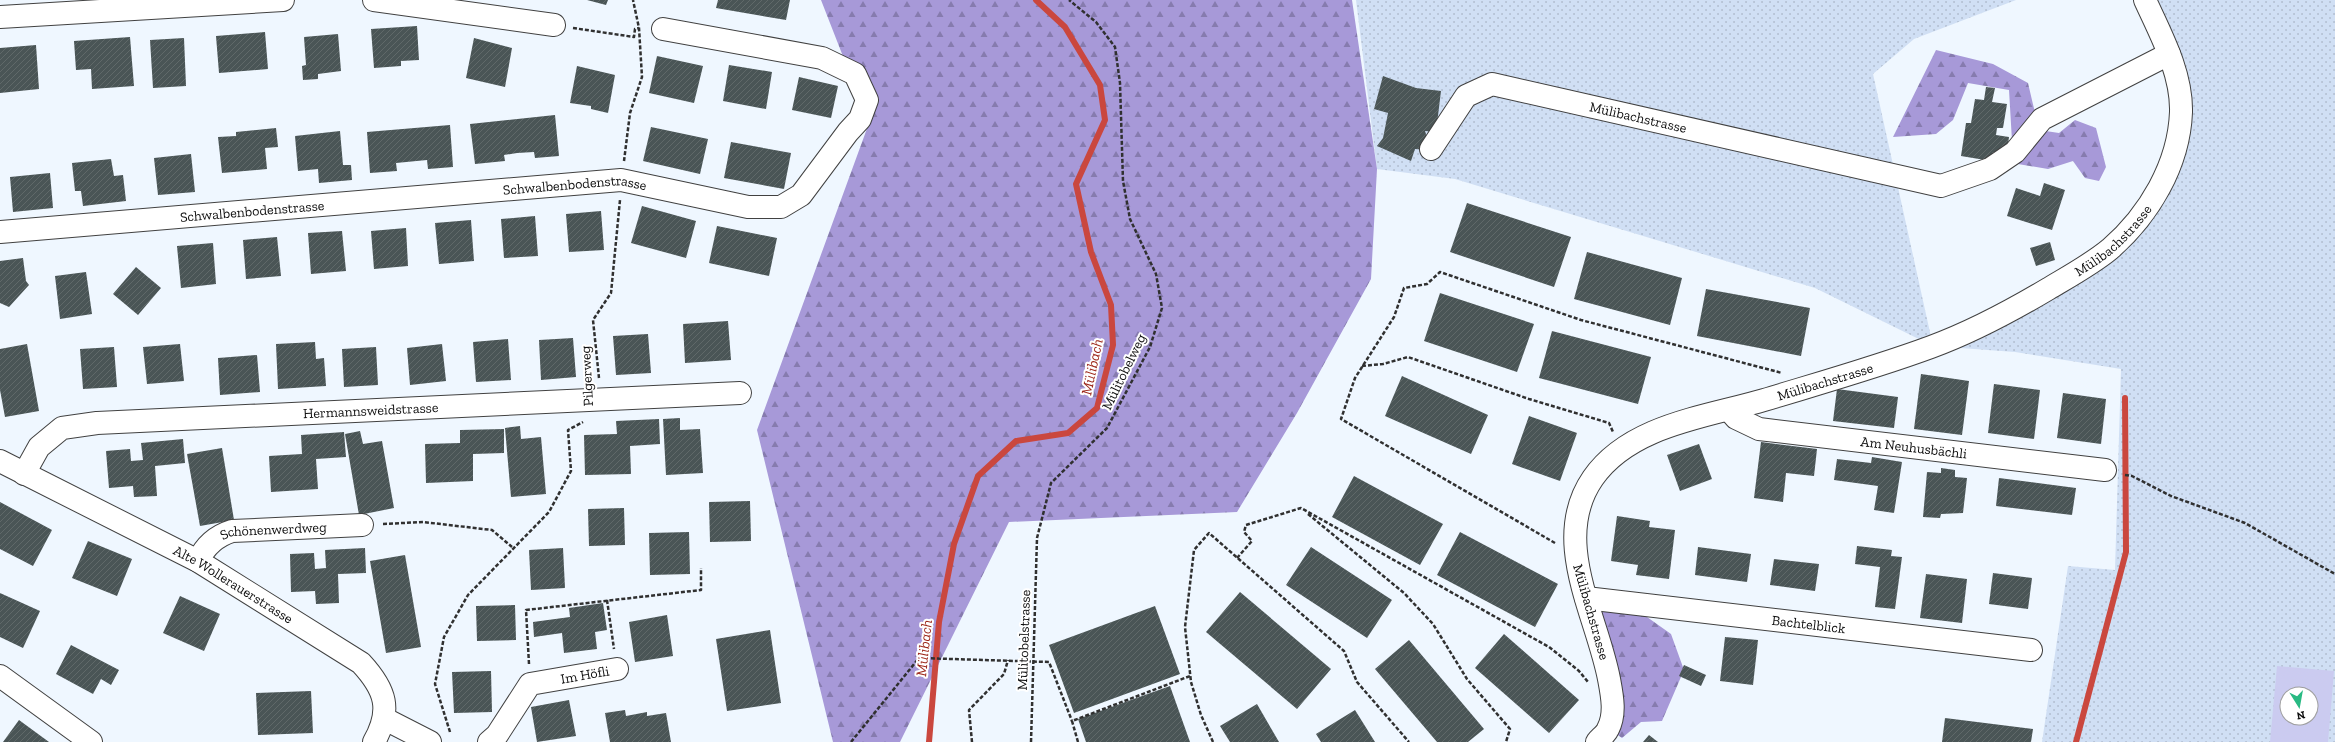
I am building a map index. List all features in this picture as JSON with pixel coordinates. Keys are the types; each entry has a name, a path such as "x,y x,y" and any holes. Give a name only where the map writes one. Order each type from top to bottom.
{"street":[{"path":"0,17 283,0"},
{"path":"374,0 554,25"},
{"name":"Mülibachstrasse","path":"1597,742 1609,729 1614,702 1606,663 1586,598 1576,556 1576,516 1592,478 1621,449 1652,432 1729,410 1933,346 2005,314 2059,283 2109,250 2141,216 2161,184 2177,146 2181,110 2177,78 2169,54 2145,0"},
{"name":"Schwalbenbodenstrasse","path":"0,232 621,180 748,207 781,207 801,195 848,132 860,119 867,100 855,74 822,58 663,29"},
{"name":"Mülibachstrasse","path":"1431,149 1466,96 1492,84 1941,186 1990,169 2015,152 2042,119 2169,54"},
{"name":"Hermannsweidstrasse","path":"24,474 39,447 62,428 97,423 740,393"},
{"name":"Am Neuhusbächli","path":"1729,410 1736,418 1759,429 2105,470"},
{"name":"Alte Wollerauerstrasse","path":"0,461 198,561 361,663 378,685 384,701 385,718"},
{"name":"Schönenwerdweg","path":"198,561 206,547 222,534 232,531 362,525"},
{"name":"Bachtelblick","path":"1586,598 2031,650"},
{"name":"Im Höfli","path":"530,684 617,669"},
{"path":"0,676 91,742"},
{"path":"489,742 497,735 530,684"},
{"path":"374,742 385,718 430,742"}],"path":[{"name":"Pilgerweg","path":"450,735 435,684 444,637 468,595 512,547 548,512 570,471 568,430 599,413 601,399 593,320 612,293 621,180 630,113 642,77 639,28 633,0"},
{"name":"Mülitobelweg","path":"1038,538 1051,484 1107,428 1150,347 1162,308 1156,274 1130,219 1123,181 1120,83 1115,47 1096,22 1069,0"},
{"path":"554,25 634,37 635,29 639,28"},
{"path":"1576,556 1341,419 1354,378 1394,317 1404,288 1427,284 1440,272 1581,320 1783,373"},
{"path":"1362,366 1383,364 1408,357 1529,399 1609,423 1621,449"},
{"path":"2132,476 2171,496 2245,523 2335,574"},
{"path":"1237,558 1252,541 1244,532 1246,525 1301,508 1549,647 1579,671 1588,683"},
{"path":"1301,508 1404,593 1434,624 1467,679 1510,729 1506,742"},
{"path":"362,525 423,522 492,530 512,547"},
{"path":"1213,742 1201,715 1190,676 1185,627 1194,550 1209,533 1344,651 1357,682 1409,742"},
{"name":"Mülitobelstrasse","path":"1031,742 1038,538"},
{"path":"530,684 526,610 702,590 701,568"},
{"name":"Im Höfli","path":"607,600 617,669"},
{"path":"851,742 919,658 1049,662 1072,720 1078,742"},
{"path":"972,742 969,710 1004,674 1008,660"},
{"path":"1072,720 1190,676"}],"shaded area":[{"path":"1356,0 2016,0 1914,39 1873,74 1933,346 1815,288 1455,179 1377,169"},
{"path":"2145,0 2335,0 2335,742 2042,742 2068,566 2115,570 2121,369 2015,352 1933,346 2005,314 2141,216 2181,110"},
{"path":"2277,666 2334,671 2328,742 2270,742"}],"green space":[{"path":"821,0 1352,0 1377,169 1371,279 1297,413 1237,512 1009,522 900,742 833,742 757,430 869,123"},
{"path":"1936,50 1993,64 2028,83 2039,130 2059,133 2075,120 2096,128 2106,167 2099,181 2085,178 2073,161 2048,169 2018,164 2013,158 2009,90 1968,83 1953,120 1936,134 1893,137"},
{"path":"1623,600 1671,634 1684,670 1662,721 1641,722 1622,738 1609,729 1588,604"}],"building":[{"path":"587,0 608,0 606,5"},
{"path":"718,0 790,0 786,20 716,8"},
{"path":"417,26 419,60 401,61 401,66 374,68 371,29"},
{"path":"265,32 268,69 219,73 216,36"},
{"path":"338,34 341,71 318,74 318,79 303,80 302,66 306,65 304,37"},
{"path":"130,37 134,86 92,89 91,69 76,70 74,41"},
{"path":"184,38 186,86 153,88 150,40"},
{"path":"474,38 512,48 505,87 466,78"},
{"path":"36,45 39,89 0,93 0,48"},
{"path":"657,56 703,66 694,103 649,93"},
{"path":"729,65 772,72 766,109 723,101"},
{"path":"577,66 615,75 608,113 591,109 591,106 570,103"},
{"path":"1383,76 1416,88 1441,91 1436,132 1425,131 1428,140 1427,150 1415,149 1411,161 1377,146 1383,138 1388,113 1374,109"},
{"path":"799,77 838,86 831,118 792,110"},
{"path":"1986,87 1995,88 1992,102 2007,104 2003,128 1997,128 1996,135 2009,137 2007,154 1993,152 1991,161 1961,156 1966,123 1971,123 1975,99 1984,100"},
{"path":"555,115 559,156 535,158 534,152 517,153 504,155 505,161 475,164 470,124"},
{"path":"450,125 453,167 428,169 427,160 396,163 397,171 370,173 367,132"},
{"path":"651,127 708,139 700,174 643,161"},
{"path":"276,128 278,147 265,148 267,169 222,173 218,137 236,136 236,132"},
{"path":"340,131 343,165 351,165 352,180 319,183 318,169 298,171 295,136"},
{"path":"731,142 791,153 784,189 724,178"},
{"path":"191,154 195,192 158,195 154,158"},
{"path":"111,159 114,176 123,175 126,201 83,206 81,191 75,191 72,163"},
{"path":"50,173 53,208 13,212 10,177"},
{"path":"2044,183 2065,190 2052,230 2007,216 2016,188 2040,196"},
{"path":"1467,203 1571,237 1554,287 1450,252"},
{"path":"642,206 696,221 686,258 631,243"},
{"path":"601,211 604,250 569,252 566,214"},
{"path":"535,216 538,256 504,258 501,219"},
{"path":"471,220 474,261 439,264 435,223"},
{"path":"717,226 777,238 769,276 709,263"},
{"path":"406,228 408,266 374,269 371,231"},
{"path":"342,231 346,271 311,274 308,233"},
{"path":"277,237 281,276 246,279 243,240"},
{"path":"2050,242 2055,260 2036,266 2030,248"},
{"path":"213,243 216,284 181,288 177,246"},
{"path":"1587,252 1682,278 1670,325 1574,299"},
{"path":"23,258 26,281 29,285 9,307 0,303 0,261"},
{"path":"136,267 161,288 138,315 113,294"},
{"path":"86,272 92,314 60,319 55,276"},
{"path":"1706,289 1810,308 1801,356 1697,336"},
{"path":"1440,293 1534,324 1517,372 1424,341"},
{"path":"728,321 731,360 685,363 683,324"},
{"path":"1552,331 1651,357 1638,404 1539,378"},
{"path":"648,334 651,373 616,375 613,336"},
{"path":"573,338 576,377 541,380 539,340"},
{"path":"508,339 511,380 476,382 473,342"},
{"path":"315,342 316,359 324,358 326,386 278,389 276,344"},
{"path":"27,344 39,411 5,417 0,390 0,349"},
{"path":"180,344 184,381 147,384 143,347"},
{"path":"442,344 446,381 410,385 407,348"},
{"path":"114,347 117,387 83,389 80,349"},
{"path":"376,347 378,385 344,387 342,349"},
{"path":"257,355 260,392 220,395 218,358"},
{"path":"1921,374 1969,381 1962,435 1914,429"},
{"path":"1402,376 1488,415 1471,454 1385,416"},
{"path":"1994,384 2040,390 2034,439 1988,433"},
{"path":"1837,389 1898,397 1894,428 1833,421"},
{"path":"2063,393 2106,399 2101,444 2057,438"},
{"path":"1529,416 1577,433 1560,481 1512,464"},
{"path":"680,418 680,430 700,429 703,473 666,475 663,419"},
{"path":"659,419 660,444 630,446 631,474 585,475 584,435 617,434 616,421"},
{"path":"520,426 521,439 541,437 546,494 511,497 505,428"},
{"path":"504,429 504,453 473,454 473,481 426,483 425,444 460,443 460,430"},
{"path":"360,431 363,444 382,441 394,508 359,515 345,434"},
{"path":"344,432 346,457 316,459 318,489 271,492 269,456 302,454 301,435"},
{"path":"183,439 185,463 155,466 157,496 134,497 133,486 109,488 106,451 130,449 131,461 143,460 141,443"},
{"path":"1761,442 1817,449 1814,476 1786,473 1783,502 1754,498"},
{"path":"1699,444 1712,479 1680,491 1667,455"},
{"path":"222,448 234,520 200,526 187,454"},
{"path":"1872,457 1902,462 1894,513 1874,510 1878,486 1834,480 1837,459 1871,463"},
{"path":"1941,468 1955,470 1955,477 1967,478 1963,513 1941,514 1940,518 1923,517 1927,472 1941,473"},
{"path":"1354,476 1443,524 1420,565 1332,517"},
{"path":"1999,478 2076,488 2072,515 1996,506"},
{"path":"750,501 751,541 710,542 709,502"},
{"path":"0,502 52,530 33,566 0,549"},
{"path":"624,508 625,545 589,546 588,509"},
{"path":"1617,516 1650,521 1649,527 1675,530 1669,579 1636,575 1638,565 1611,561"},
{"path":"689,532 690,574 650,575 649,533"},
{"path":"1460,532 1558,584 1535,627 1437,575"},
{"path":"88,541 132,559 117,596 72,578"},
{"path":"1857,546 1892,550 1891,556 1902,557 1895,609 1875,607 1880,567 1855,564"},
{"path":"1311,547 1392,600 1367,638 1286,585"},
{"path":"1698,547 1751,554 1747,582 1695,575"},
{"path":"365,548 366,573 338,574 339,603 316,604 315,591 291,592 290,554 314,553 315,569 326,568 325,550"},
{"path":"563,548 565,588 531,590 529,550"},
{"path":"405,555 421,647 386,653 370,561"},
{"path":"1774,559 1819,564 1815,591 1770,585"},
{"path":"1993,573 2032,578 2028,609 1989,604"},
{"path":"1926,574 1967,579 1962,623 1920,618"},
{"path":"1240,592 1331,669 1297,709 1206,632"},
{"path":"0,593 40,611 23,648 0,637"},
{"path":"180,596 220,614 204,651 163,633"},
{"path":"603,603 607,630 595,632 597,649 564,653 562,633 534,637 533,622 570,617 569,608"},
{"path":"515,605 516,640 477,641 476,606"},
{"path":"1155,606 1180,674 1074,713 1049,645"},
{"path":"667,615 673,656 635,662 629,622"},
{"path":"770,630 781,703 727,711 716,639"},
{"path":"1504,634 1579,700 1549,733 1475,668"},
{"path":"1725,637 1758,640 1753,685 1720,681"},
{"path":"1409,640 1484,729 1468,742 1437,742 1375,669"},
{"path":"71,645 119,670 111,685 101,679 93,694 56,674"},
{"path":"1684,665 1706,675 1701,686 1679,676"},
{"path":"491,671 492,712 454,713 452,672"},
{"path":"1170,686 1190,742 1086,742 1078,719"},
{"path":"311,691 313,733 258,735 256,693"},
{"path":"569,700 576,736 537,742 531,707"},
{"path":"1257,704 1279,742 1230,742 1220,726"},
{"path":"625,710 626,716 647,712 647,716 666,713 671,742 610,742 605,713"},
{"path":"1355,710 1375,742 1321,742 1316,734"},
{"path":"1945,718 2033,729 2031,742 1942,742"},
{"path":"19,720 49,742 3,742"},
{"path":"1649,735 1658,742 1643,742"}],"waterway":[{"name":"Mülibach","path":"929,742 939,622 954,544 978,476 1016,441 1068,433 1097,408 1113,345 1111,305 1091,252 1076,184 1105,120 1100,85 1065,27 1036,0"},
{"path":"2076,742 2126,552 2125,398"}]}
